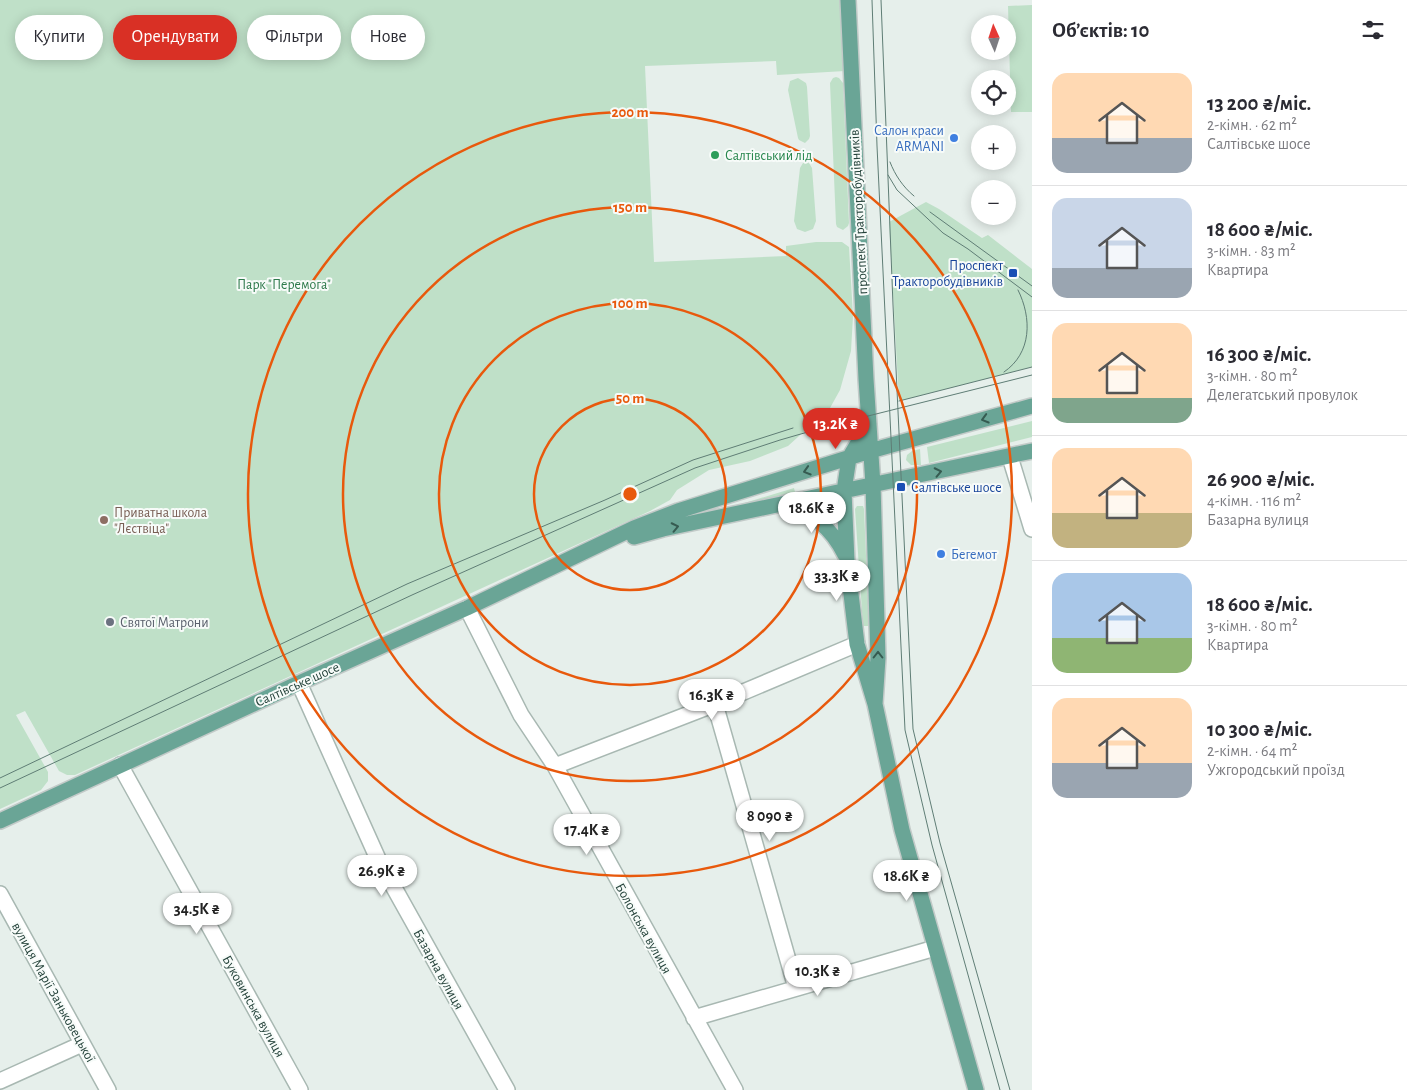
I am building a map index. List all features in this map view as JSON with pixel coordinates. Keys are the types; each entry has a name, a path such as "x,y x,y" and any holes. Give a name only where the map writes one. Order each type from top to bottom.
{"main road":[{"name":"проспект Тракторобудівників","path":"848,0 873,485 878,658 876,704"},
{"name":"Салтівське шосе","path":"0,822 120,765 467,608 634,528 678,511 870,451 1032,406"},
{"name":"проспект Тракторобудівників","path":"869,424 849,458 844,491 847,560 857,644 876,704 902,830 976,1090"},
{"name":"Салтівське шосе","path":"594,547 663,529 1032,451"},
{"path":"780,505 802,511 822,523 837,540 847,560"}],"street":[{"path":"1010,457 1032,529"},
{"name":"Болонська вулиця","path":"467,608 521,715 554,766 735,1090"},
{"path":"554,766 715,704 857,644"},
{"name":"Базарна вулиця","path":"299,683 378,860 507,1090"},
{"path":"715,704 796,988"},
{"name":"Буковинська вулиця","path":"120,765 300,1090"},
{"name":"вулиця Марії Заньковецької","path":"0,894 108,1090"},
{"path":"694,1018 935,948"},
{"path":"0,1081 82,1044"}],"green space":[{"name":"Парк \"Перемога\"","path":"0,0 842,0 845,71 777,75 776,61 645,66 654,262 786,256 786,246 816,242 842,242 849,247 853,316 851,351 840,390 830,408 788,446 750,461 709,470 677,490 670,500 650,511 75,775 67,775 59,771 25,711 16,715 48,772 48,781 41,790 0,809"},
{"path":"1032,5 1032,112 1016,112 1016,70 1010,70 1010,60 1016,60 1016,15 1008,15 1008,6"},
{"path":"836,77 843,83 849,223 843,230 837,227 836,224 830,83"},
{"path":"798,78 806,83 807,87 810,136 805,143 798,138 788,90 790,81"},
{"path":"806,162 812,168 816,221 813,229 805,232 797,229 794,221 800,168"},
{"path":"926,202 982,238 988,235 1032,269 1032,367 899,401 889,222"},
{"path":"1032,421 1032,437 929,463 927,447"},
{"path":"920,449 921,465 911,465 906,460 907,455 912,451"},
{"path":"794,488 797,500 739,512 738,505"},
{"path":"857,506 863,506 864,509 869,626 863,626 855,509"}],"tram line":[{"path":"872,0 877,146 905,730 932,845 1000,1090"},
{"path":"881,0 913,729 940,843 1010,1090"},
{"path":"890,162 894,172 906,189 914,196"},
{"path":"888,175 897,190 943,233 968,249 1032,297"},
{"path":"930,212 1032,286"},
{"path":"1004,372 1020,355 1027,334 1026,312 1018,290"},
{"path":"899,401 1032,367"},
{"path":"0,788 412,595 695,468 832,425 1032,375"},
{"path":"0,778 407,584 605,500 693,460 793,428"}],"place":[{"name":"Салон краси ARMANI","path":"954,138"},
{"name":"Салтівський лід","path":"715,155"},
{"name":"Проспект Тракторобудівників","path":"1013,273"},
{"name":"Салтівське шосе","path":"901,487"},
{"name":"Приватна школа \"Лєствіца\"","path":"104,520"},
{"name":"Бегемот","path":"941,554"},
{"name":"Святої Матрони","path":"110,622"}]}
